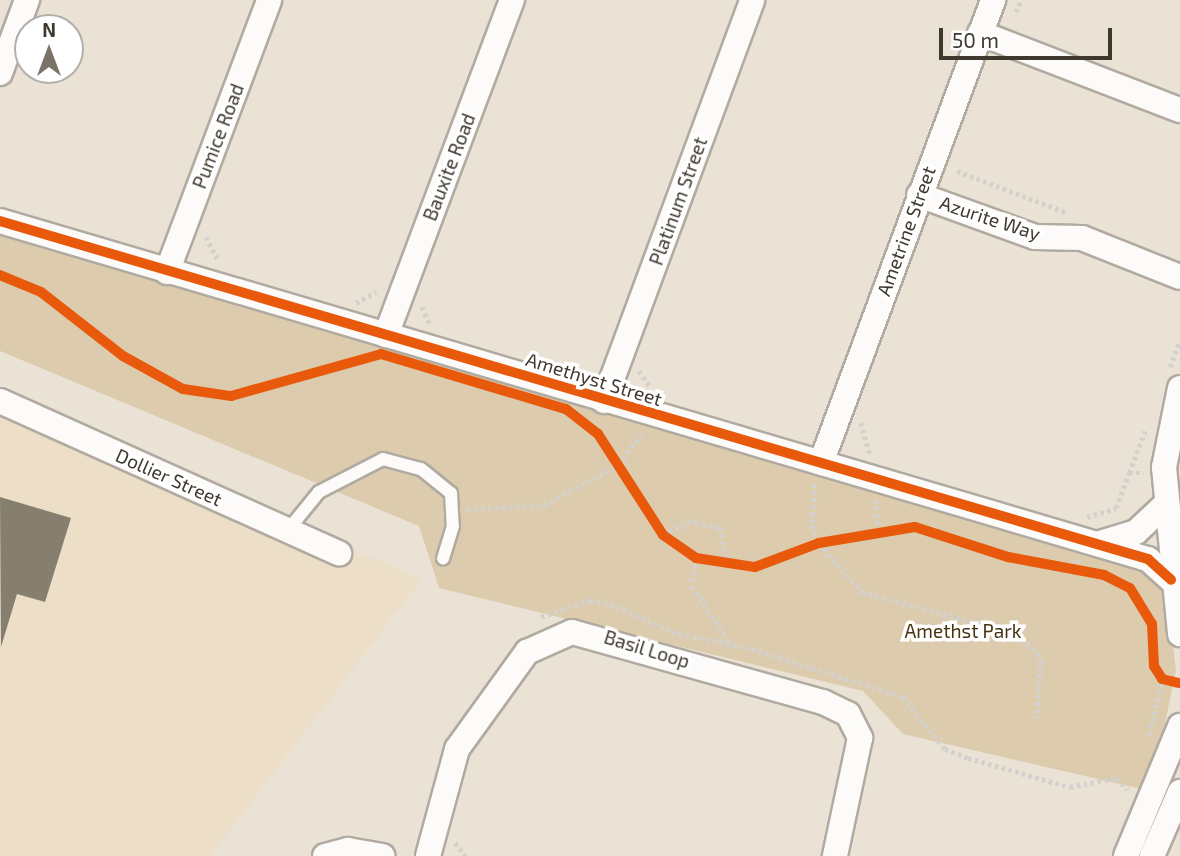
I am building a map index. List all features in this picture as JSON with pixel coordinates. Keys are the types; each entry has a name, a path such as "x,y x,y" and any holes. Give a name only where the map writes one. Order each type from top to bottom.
{"street":[{"path":"0,74 27,0"},
{"name":"Pumice Road","path":"167,272 269,0"},
{"name":"Bauxite Road","path":"386,335 512,0"},
{"name":"Platinum Street","path":"604,401 752,0"},
{"name":"Ametrine Street","path":"821,463 993,0"},
{"path":"980,33 1180,110"},
{"name":"Azurite Way","path":"919,195 1035,237 1082,238 1180,276"},
{"name":"Amethyst Street","path":"0,221 865,476 1085,544 1166,574"},
{"path":"1180,388 1164,474 1166,574 1180,634"},
{"name":"Dollier Street","path":"0,401 339,553"},
{"path":"1085,544 1136,532 1166,504"},
{"name":"Basil Loop","path":"428,856 457,749 527,652 547,638 572,632 760,682 848,714 860,738 835,856"},
{"path":"1126,856 1180,726"},
{"path":"1152,856 1180,792"},
{"path":"325,856 348,850 382,856"}],"lane":[{"path":"288,530 320,492 383,459 421,469 451,493 452,510 443,558"}],"path":[{"path":"1005,43 1021,0"},
{"path":"944,204 961,158"},
{"path":"191,209 214,217 205,240 218,261 231,265"},
{"path":"343,299 355,303 378,291 386,269 427,286 420,304 430,324 443,328"},
{"path":"865,413 860,426 871,457 865,476"},
{"path":"452,510 544,505 622,471 649,414"},
{"path":"612,455 622,471"},
{"path":"821,463 811,498 819,543 862,592 1002,630 1032,647 1041,660 1038,718"},
{"path":"1075,570 1085,544 1087,517 1116,508 1129,473 1164,474"},
{"path":"664,534 688,522 720,527 728,565"},
{"path":"868,533 892,529"},
{"path":"803,552 819,543 832,540"},
{"path":"682,549 696,558 742,566"},
{"path":"696,558 692,586 730,643"},
{"path":"1062,569 1094,573"},
{"path":"1154,666 1162,679 1180,683"},
{"path":"451,838 466,856"}],"shaded area":[{"path":"0,390 421,580 210,856 0,856"}],"green space":[{"name":"Amethst Park","path":"0,228 1146,567 1166,592 1176,670 1164,728 1141,789 903,734 863,691 439,588 419,526 0,351"}],"building":[{"path":"0,497 71,518 45,602 17,594 1,647"}],"cycle path":[{"path":"0,221 1148,559 1171,580"},
{"path":"0,275 41,292 123,356 183,389 231,396 381,354 566,409 598,434 663,535 696,558 755,567 819,543 915,527 1008,557 1104,575 1130,588 1152,624 1154,666 1162,679 1180,683"}]}
